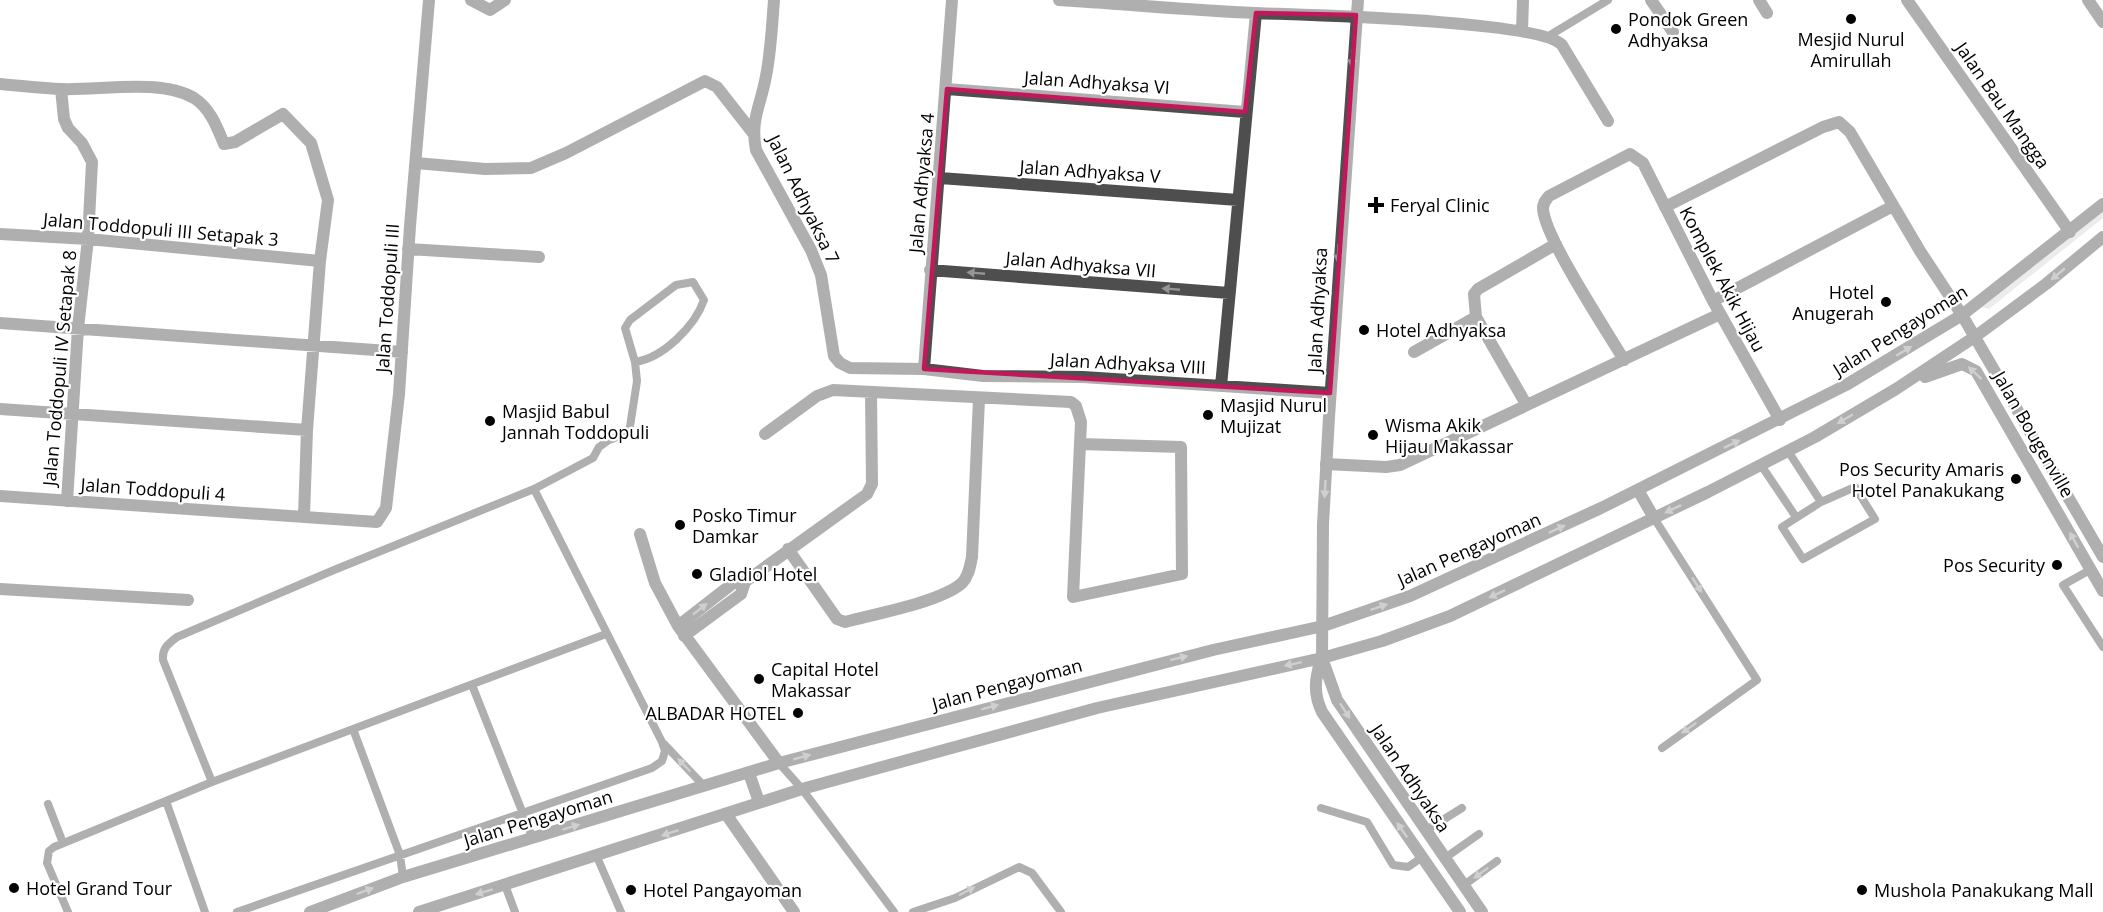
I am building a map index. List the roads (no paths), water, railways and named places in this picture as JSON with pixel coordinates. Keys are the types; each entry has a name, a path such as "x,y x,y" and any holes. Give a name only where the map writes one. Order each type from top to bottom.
{"street":[{"name":"Jalan Toddopuli III","path":"303,516 377,522 386,508 402,352 408,249 429,0"},
{"path":"471,0 490,10 505,0"},
{"name":"Jalan Adhyaksa 7","path":"774,0 769,61 754,114 753,133 756,150 811,250 821,275 837,361 850,368 924,369"},
{"name":"Jalan Adhyaksa 4","path":"924,369 930,270 947,89 951,0"},
{"path":"1059,0 1256,13 1356,15 1521,31 1547,37 1562,45 1608,121"},
{"name":"Jalan Adhyaksa","path":"1358,0 1330,393 1326,464 1322,658 1315,680 1316,700 1421,858 1460,912"},
{"path":"1521,31 1523,0"},
{"path":"1651,0 1673,32"},
{"path":"1759,0 1767,13"},
{"name":"Jalan Bau Mangga","path":"1907,0 2070,231"},
{"path":"2088,0 2103,22"},
{"path":"1221,386 1256,13"},
{"path":"416,163 484,169 531,168 566,153 705,81 717,87 753,133"},
{"path":"0,84 61,89 145,88 183,93 196,100 209,113 224,144 235,141 283,114 311,144 328,200 313,344 303,516"},
{"name":"Jalan Toddopuli IV Setapak 8","path":"61,89 64,119 92,162 88,239 78,327 67,501"},
{"name":"Jalan Adhyaksa VI","path":"947,89 1245,112"},
{"name":"Jalan Bougenville","path":"1665,207 1822,127 1839,122 1850,132 1893,206 1976,336 2103,557"},
{"name":"Komplek Akik Hijau","path":"1556,244 1543,210 1543,203 1549,196 1624,155 1635,155 1643,163 1713,302 1780,420"},
{"name":"Jalan Adhyaksa V","path":"940,178 1238,200"},
{"name":"Jalan Pengayoman","path":"310,912 403,877 779,763 1202,652 1323,626 1410,596 1638,490 1846,386 1962,315 2103,204"},
{"path":"1713,302 1893,206"},
{"name":"Jalan Toddopuli III Setapak 3","path":"0,234 88,239 320,261"},
{"path":"419,912 597,857 802,789 1097,708 1322,658 1382,641 1450,616 1654,519 1761,465 1896,389 1976,336 2046,284 2103,237"},
{"path":"1527,404 1476,317 1473,301 1478,289 1556,244 1624,360"},
{"path":"408,249 539,257"},
{"name":"Jalan Adhyaksa VII","path":"930,270 1229,293"},
{"path":"1326,464 1386,467 1400,465 1720,314"},
{"path":"1414,352 1476,317"},
{"path":"0,323 402,352"},
{"name":"Jalan Bougenville","path":"1896,389 1952,366 1962,364 1976,371 2103,591"},
{"name":"Jalan Adhyaksa VIII","path":"924,369 983,376 1083,377 1330,393"},
{"path":"765,434 826,391 1071,402 1080,414 1073,597 1182,574 1181,447 1080,444"},
{"path":"681,631 732,584 745,582 867,494 872,484 871,393"},
{"path":"788,549 837,619 845,622 913,604 949,591 962,583 969,574 972,557 979,399"},
{"path":"0,409 307,429"},
{"path":"1638,490 1654,519"},
{"name":"Jalan Toddopuli 4","path":"0,496 303,516"},
{"path":"640,534 656,583 681,631 779,763"},
{"path":"0,589 188,600"},
{"name":"Jalan Adhyaksa","path":"1322,658 1337,700 1482,912"},
{"path":"749,773 759,802"},
{"path":"726,814 794,912"}],"lane":[{"path":"1547,37 1608,0"},
{"path":"212,782 163,660 164,648 168,643 177,637 334,570 534,489 593,458 599,447 609,440 630,434 637,381 635,362 626,328 630,320 676,285 686,281 693,282 704,300 696,320 656,354 635,362"},
{"path":"1788,451 1821,502"},
{"path":"1761,465 1796,517"},
{"path":"1856,487 1875,519 1803,559 1782,527 1821,502 1856,487"},
{"path":"237,912 652,768 662,761 665,751 662,742 534,489"},
{"path":"1654,519 1757,680 1662,748"},
{"path":"2090,570 2063,585 2103,647"},
{"path":"68,912 46,857 49,851 63,843 212,782 606,634"},
{"path":"472,685 533,838"},
{"path":"353,729 400,855 403,877"},
{"path":"662,742 705,787"},
{"path":"779,763 802,789 894,912"},
{"path":"166,801 206,912"},
{"path":"48,804 63,843"},
{"path":"1321,808 1367,822 1393,865 1408,867 1421,858"},
{"path":"1425,831 1462,808"},
{"path":"1445,858 1479,834"},
{"path":"597,857 621,912"},
{"path":"1464,885 1497,861"},
{"path":"913,912 955,898 1018,867 1032,873 1061,912"},
{"path":"505,885 515,912"}],"place":[{"name":"Mesjid Nurul Amirullah","path":"1851,19"},
{"name":"Pondok Green Adhyaksa","path":"1616,29"},
{"name":"Feryal Clinic","path":"1376,205"},
{"name":"Hotel Anugerah","path":"1886,302"},
{"name":"Hotel Adhyaksa","path":"1364,330"},
{"name":"Masjid Nurul Mujizat","path":"1208,415"},
{"name":"Masjid Babul Jannah Toddopuli","path":"490,421"},
{"name":"Wisma Akik Hijau Makassar","path":"1373,435"},
{"name":"Pos Security Amaris Hotel Panakukang","path":"2016,479"},
{"name":"Posko Timur Damkar","path":"680,525"},
{"name":"Pos Security","path":"2057,565"},
{"name":"Gladiol Hotel","path":"697,574"},
{"name":"Capital Hotel Makassar","path":"759,679"},
{"name":"ALBADAR HOTEL","path":"798,713"},
{"name":"Hotel Grand Tour","path":"14,888"},
{"name":"Hotel Pangayoman","path":"631,890"},
{"name":"Mushola Panakukang Mall","path":"1862,890"}]}
